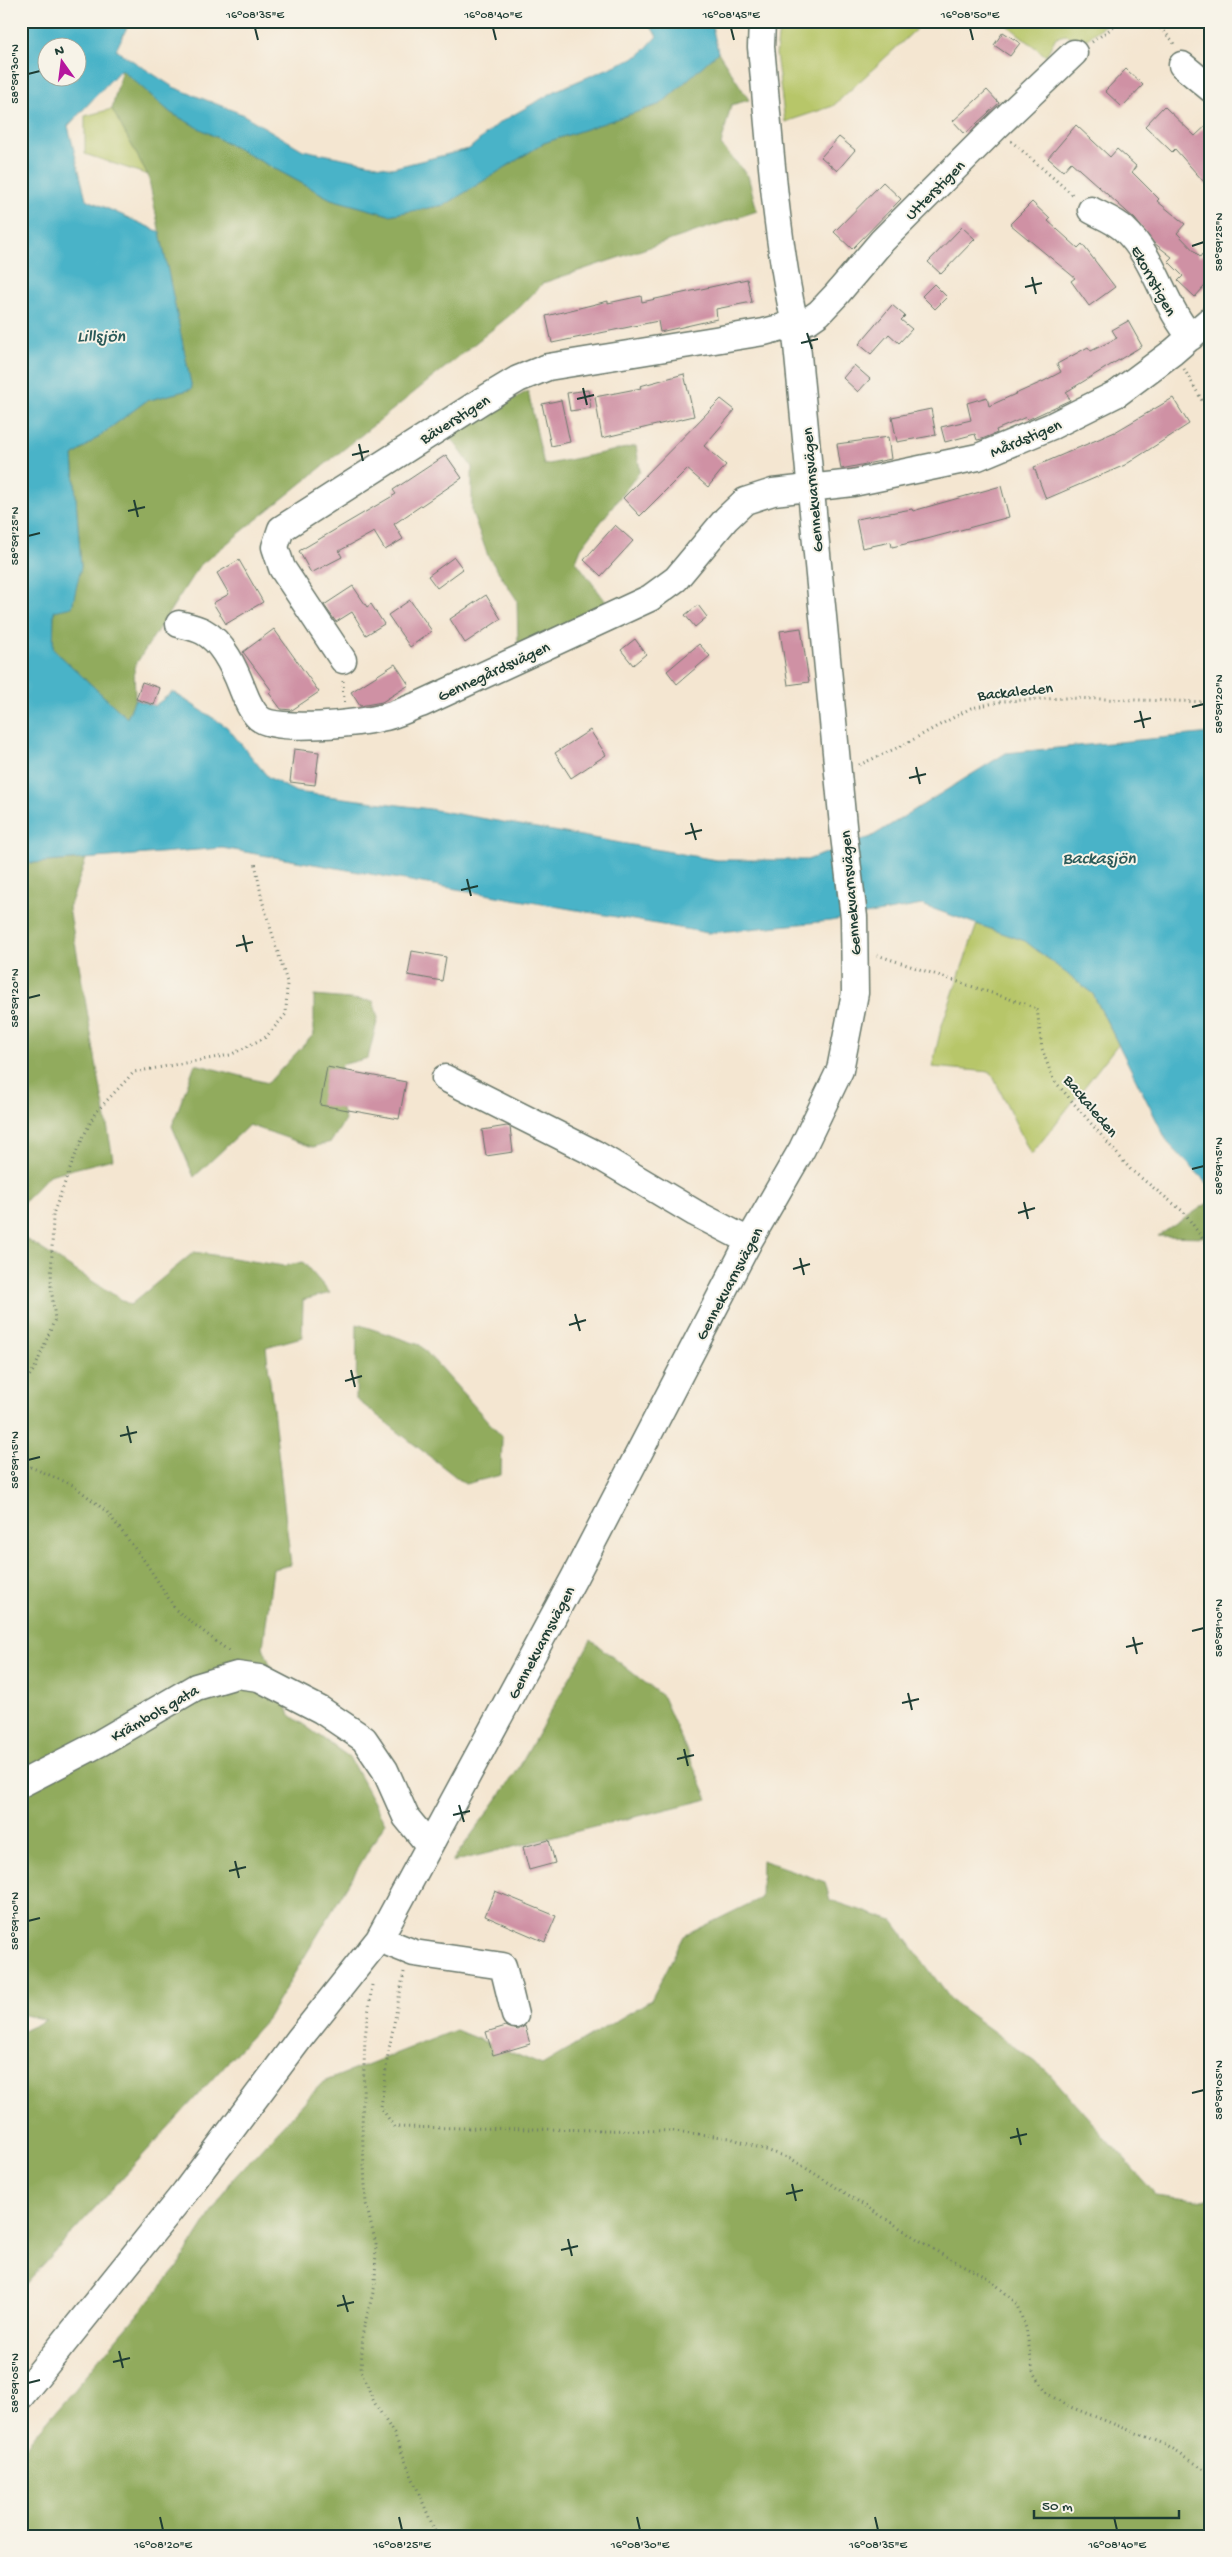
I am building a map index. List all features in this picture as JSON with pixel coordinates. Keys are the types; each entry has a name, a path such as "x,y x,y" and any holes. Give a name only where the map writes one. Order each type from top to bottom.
{"street":[{"name":"Gennekvarnsvägen","path":"21,2396 185,2192 300,2038 379,1939 574,1578 749,1241 802,1150 840,1070 855,994 854,917 844,836 795,324 786,284 778,221 761,47 762,21"},
{"name":"Utterstigen","path":"795,324 809,320 819,313 882,241 996,127 1074,54"},
{"path":"1182,65 1211,89"},
{"name":"Ekorrstigen","path":"1091,210 1118,224 1134,240 1149,263 1179,324 1182,345"},
{"name":"Mårdstigen","path":"811,486 853,483 978,457 1052,426 1118,393 1182,345 1211,318"},
{"name":"Bäverstigen","path":"343,660 282,568 275,547 281,529 518,379 548,367 764,332 795,324"},
{"name":"Gennegårdsvägen","path":"179,624 206,633 222,650 238,678 249,705 258,717 269,724 311,725 387,717 421,704 650,598 676,579 726,520 745,501 773,492 811,486"},
{"path":"445,1078 594,1153 695,1213 749,1241"},
{"name":"Krämbols gata","path":"21,1784 108,1739 196,1686 237,1675 259,1678 321,1710 364,1738 385,1770 406,1817 429,1846"},
{"path":"379,1939 414,1953 503,1966 516,2014"}],"path":[{"path":"1074,54 1122,21"},
{"path":"1153,21 1172,40 1182,65"},
{"path":"996,127 1030,160 1091,210"},
{"path":"1182,345 1211,416"},
{"path":"343,660 344,722"},
{"name":"Backaleden","path":"838,775 903,745 971,708 1004,701 1066,698 1211,702"},
{"path":"21,1388 35,1368 55,1319 51,1286 53,1214 78,1148 95,1113 134,1072 230,1055 266,1037 286,1014 288,982 262,900 255,862"},
{"name":"Backaleden","path":"854,948 1037,1008 1042,1049 1053,1079 1131,1170 1184,1212 1211,1251"},
{"path":"21,1464 73,1485 107,1512 146,1563 176,1610 233,1655 250,1677"},
{"path":"404,1949 404,1980 388,2054 381,2106 394,2127 674,2131 730,2138 790,2158 941,2254 990,2279 1016,2303 1026,2328 1034,2371 1048,2394 1068,2406 1162,2443 1211,2473"},
{"path":"373,1978 365,2038 362,2127 366,2204 376,2244 375,2285 362,2331 361,2370 374,2402 394,2434 437,2536"}],"green space":[{"path":"780,21 925,21 833,106 785,122 776,54"},
{"path":"1002,21 1110,21 1083,42 1066,35 1056,37 1046,56"},
{"path":"718,52 749,100 731,105 721,145 748,176 757,211 543,283 520,307 199,566 134,667 135,699 127,718 53,649 54,611 81,567 73,456 146,401 192,389 148,175 112,109 122,69 171,113 331,199 389,215 445,205 544,143 661,104"},
{"path":"112,109 148,175 85,154 85,116"},
{"path":"528,391 544,465 636,446 640,471 581,548 576,561 612,610 518,644 517,600 488,556 472,512 472,467 449,435"},
{"path":"86,859 69,908 113,1159 49,1175 21,1205 21,864"},
{"path":"977,924 1025,941 1093,994 1118,1044 1031,1155 991,1072 932,1067 941,1028"},
{"path":"314,996 373,1001 378,1018 368,1058 341,1065 340,1103 345,1120 331,1142 313,1147 249,1125 194,1177 172,1126 195,1064 268,1083 314,1034"},
{"path":"1211,1201 1211,1237 1158,1236"},
{"path":"21,1236 130,1305 194,1252 284,1266 303,1262 330,1293 303,1300 302,1337 266,1347 291,1565 273,1569 263,1647 290,1715 349,1757 385,1823 267,2019 21,2289 21,2032 46,2020 21,2014"},
{"path":"357,1324 420,1345 502,1437 501,1475 465,1484 356,1399"},
{"path":"591,1640 663,1697 708,1799 452,1862 517,1771"},
{"path":"762,1860 825,1882 830,1900 893,1921 952,2001 1047,2071 1155,2194 1204,2200 1211,2196 1211,2536 21,2536 21,2452 176,2269 232,2180 323,2082 456,2030 542,2065 651,2000 684,1936 761,1898"}],"water":[{"path":"21,21 130,21 116,50 173,87 242,114 303,150 392,168 469,149 499,123 557,90 640,55 657,36 647,21 711,21 718,52 661,104 544,143 445,205 389,215 331,199 171,113 121,69 68,126 86,199 160,232 192,389 146,401 73,456 81,567 72,607 54,611 53,649 127,718 135,699 154,706 173,692 227,727 268,777 296,792 430,809 716,860 807,860 871,837 1006,753 1211,733 1211,1187 1168,1143 1093,994 1025,941 922,905 830,921 708,933 222,848 21,864"}],"building":[{"path":"1003,32 1020,43 1010,56 994,45"},
{"path":"1126,69 1143,85 1122,107 1105,91"},
{"path":"987,90 999,103 965,134 953,121"},
{"path":"1164,106 1195,136 1211,121 1211,190 1175,149 1172,152 1145,126"},
{"path":"1076,125 1110,157 1117,149 1136,166 1132,172 1159,199 1157,201 1185,224 1177,233 1200,257 1202,254 1211,261 1211,279 1195,297 1178,281 1183,276 1168,261 1172,257 1154,243 1135,219 1071,162 1063,171 1048,158"},
{"path":"839,137 855,150 837,171 821,157"},
{"path":"883,182 901,199 852,249 834,232"},
{"path":"1032,202 1050,219 1048,221 1078,248 1082,244 1115,287 1089,306 1071,281 1075,278 1010,224"},
{"path":"962,227 975,239 941,274 928,262"},
{"path":"747,279 752,302 716,309 717,319 660,332 658,321 552,343 546,316 608,301 608,303 641,296 642,302"},
{"path":"934,284 947,297 935,309 922,296"},
{"path":"892,305 905,316 901,320 912,329 899,343 889,334 871,354 859,344"},
{"path":"1128,321 1142,346 1066,392 1070,400 1027,420 1026,417 996,430 997,433 982,439 977,440 975,434 945,442 941,427 971,420 967,403 987,397 989,406 1044,381 1061,372 1057,364 1088,347 1091,351 1117,338 1112,330"},
{"path":"854,365 870,379 858,392 843,378"},
{"path":"684,374 694,416 602,438 595,397 641,388 640,386"},
{"path":"588,390 591,408 570,411 567,393"},
{"path":"1173,398 1189,424 1125,465 1046,499 1034,467 1115,432"},
{"path":"721,399 735,410 704,446 726,465 708,487 687,469 640,516 623,498"},
{"path":"561,400 570,442 551,446 542,404"},
{"path":"931,409 936,435 897,442 892,417"},
{"path":"888,437 891,459 841,469 837,444"},
{"path":"446,455 462,478 394,524 403,539 385,550 374,532 339,551 342,557 311,573 299,551 396,494 393,490"},
{"path":"1001,486 1009,517 892,547 891,542 862,548 856,519 912,509 913,511"},
{"path":"615,525 633,541 601,576 584,560"},
{"path":"454,557 463,569 437,588 428,576"},
{"path":"239,560 263,602 226,624 213,603 229,594 217,573"},
{"path":"353,586 367,607 371,604 384,624 366,635 352,612 336,622 324,605"},
{"path":"486,595 501,619 465,643 450,619"},
{"path":"410,600 432,631 410,647 388,615"},
{"path":"698,605 707,617 695,627 685,615"},
{"path":"801,628 809,682 788,685 780,631"},
{"path":"274,629 319,692 292,710 281,709 269,693 272,691 243,652"},
{"path":"635,639 646,654 633,665 621,650"},
{"path":"699,644 710,656 677,684 667,671"},
{"path":"395,664 409,685 382,702 360,706 351,692"},
{"path":"142,682 160,688 154,705 136,699"},
{"path":"590,730 606,755 571,778 555,753"},
{"path":"294,749 319,752 315,785 290,782"},
{"path":"412,951 446,957 442,981 408,975"},
{"path":"327,1067 406,1082 399,1119 320,1105"},
{"path":"510,1127 513,1152 486,1156 482,1130"},
{"path":"549,1840 555,1863 529,1870 523,1847"},
{"path":"495,1891 556,1916 545,1942 485,1916"},
{"path":"506,2026 518,2030 525,2026 530,2044 493,2055 486,2032"}],"water label":[{"name":"Lillsjön","path":"101,335"},
{"name":"Backasjön","path":"1099,857"}]}
